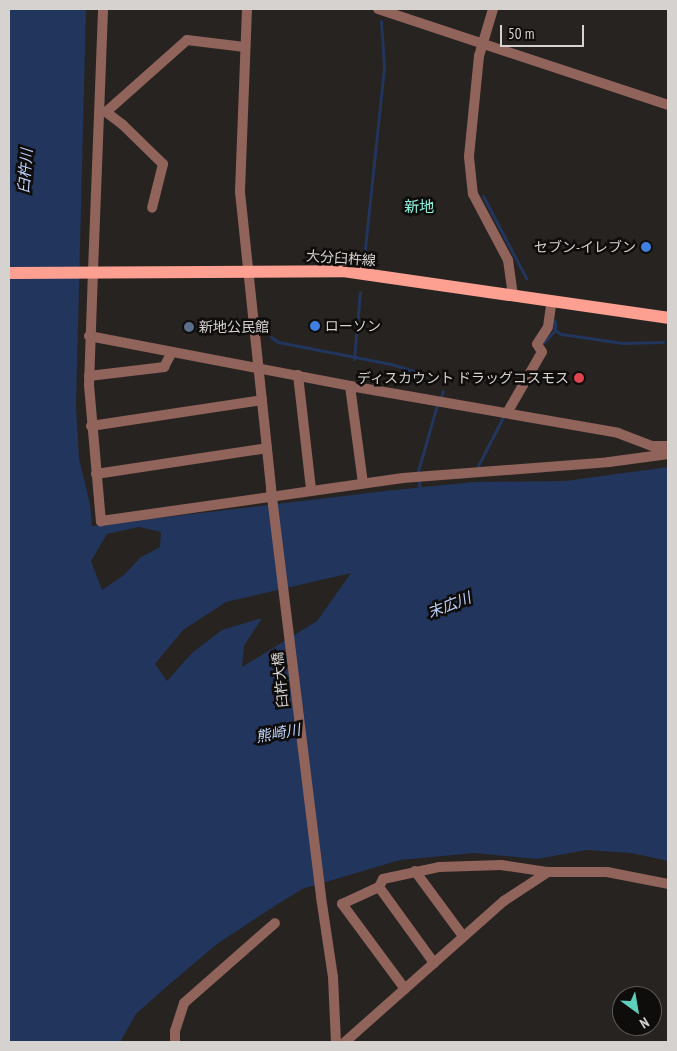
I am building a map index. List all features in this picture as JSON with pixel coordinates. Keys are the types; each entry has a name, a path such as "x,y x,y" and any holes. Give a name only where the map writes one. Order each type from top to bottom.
{"main road":[{"name":"大分臼杵線","path":"9,273 248,270 343,271 513,294 668,318"}],"street":[{"path":"103,9 102,112 89,271 91,426 101,521 311,489 668,454"},
{"name":"臼杵大橋","path":"247,9 240,192 271,489 321,898 334,977 336,1042"},
{"path":"378,9 668,105"},
{"path":"493,9 482,43 469,157 476,205 508,260 513,294"},
{"path":"102,112 187,40 245,48"},
{"path":"102,112 164,164 152,208"},
{"path":"507,413 542,352 537,344 548,326 552,300"},
{"path":"90,336 350,386 618,433 652,446 668,446"},
{"path":"89,376 164,367 172,352"},
{"path":"298,375 311,489"},
{"path":"350,386 363,483"},
{"path":"91,426 262,400"},
{"path":"96,474 267,448"},
{"path":"405,989 342,904 379,887 383,879 415,871 501,865 548,872 607,872 668,884"},
{"path":"415,871 463,936"},
{"path":"345,1042 504,901 548,872"},
{"path":"379,887 434,962"},
{"path":"175,1042 184,1003 275,923"}],"water":[{"path":"9,9 86,9 76,406 79,459 90,504 92,526 385,491 474,482 565,481 668,467 668,861 631,853 586,850 537,859 474,853 400,860 302,889 267,911 217,944 165,988 136,1014 120,1042 9,1042","holes":["139,527 161,532 160,547 141,557 124,575 102,590 91,561 107,534","351,573 317,621 242,667 244,646 262,618 222,630 192,653 167,681 155,664 183,630 226,602"]}],"waterway":[{"path":"364,258 384,67 381,21"},
{"path":"483,196 526,278"},
{"path":"354,359 360,292"},
{"path":"544,342 555,330 555,321"},
{"path":"555,330 561,334 622,343 663,342"},
{"path":"271,337 278,342 391,364 421,373"},
{"path":"441,397 443,391"},
{"path":"418,471 437,405"},
{"path":"478,466 503,417"},
{"path":"419,482 420,491"}],"place":[{"name":"セブン-イレブン","path":"646,247"},
{"name":"ローソン","path":"315,326"},
{"name":"新地公民館","path":"189,327"},
{"name":"ディスカウント ドラッグコスモス","path":"579,378"}],"district":[{"name":"新地","path":"419,207"}],"water label":[{"name":"臼杵川","path":"25,171"},
{"name":"末広川","path":"449,605"},
{"name":"熊崎川","path":"278,733"}]}
